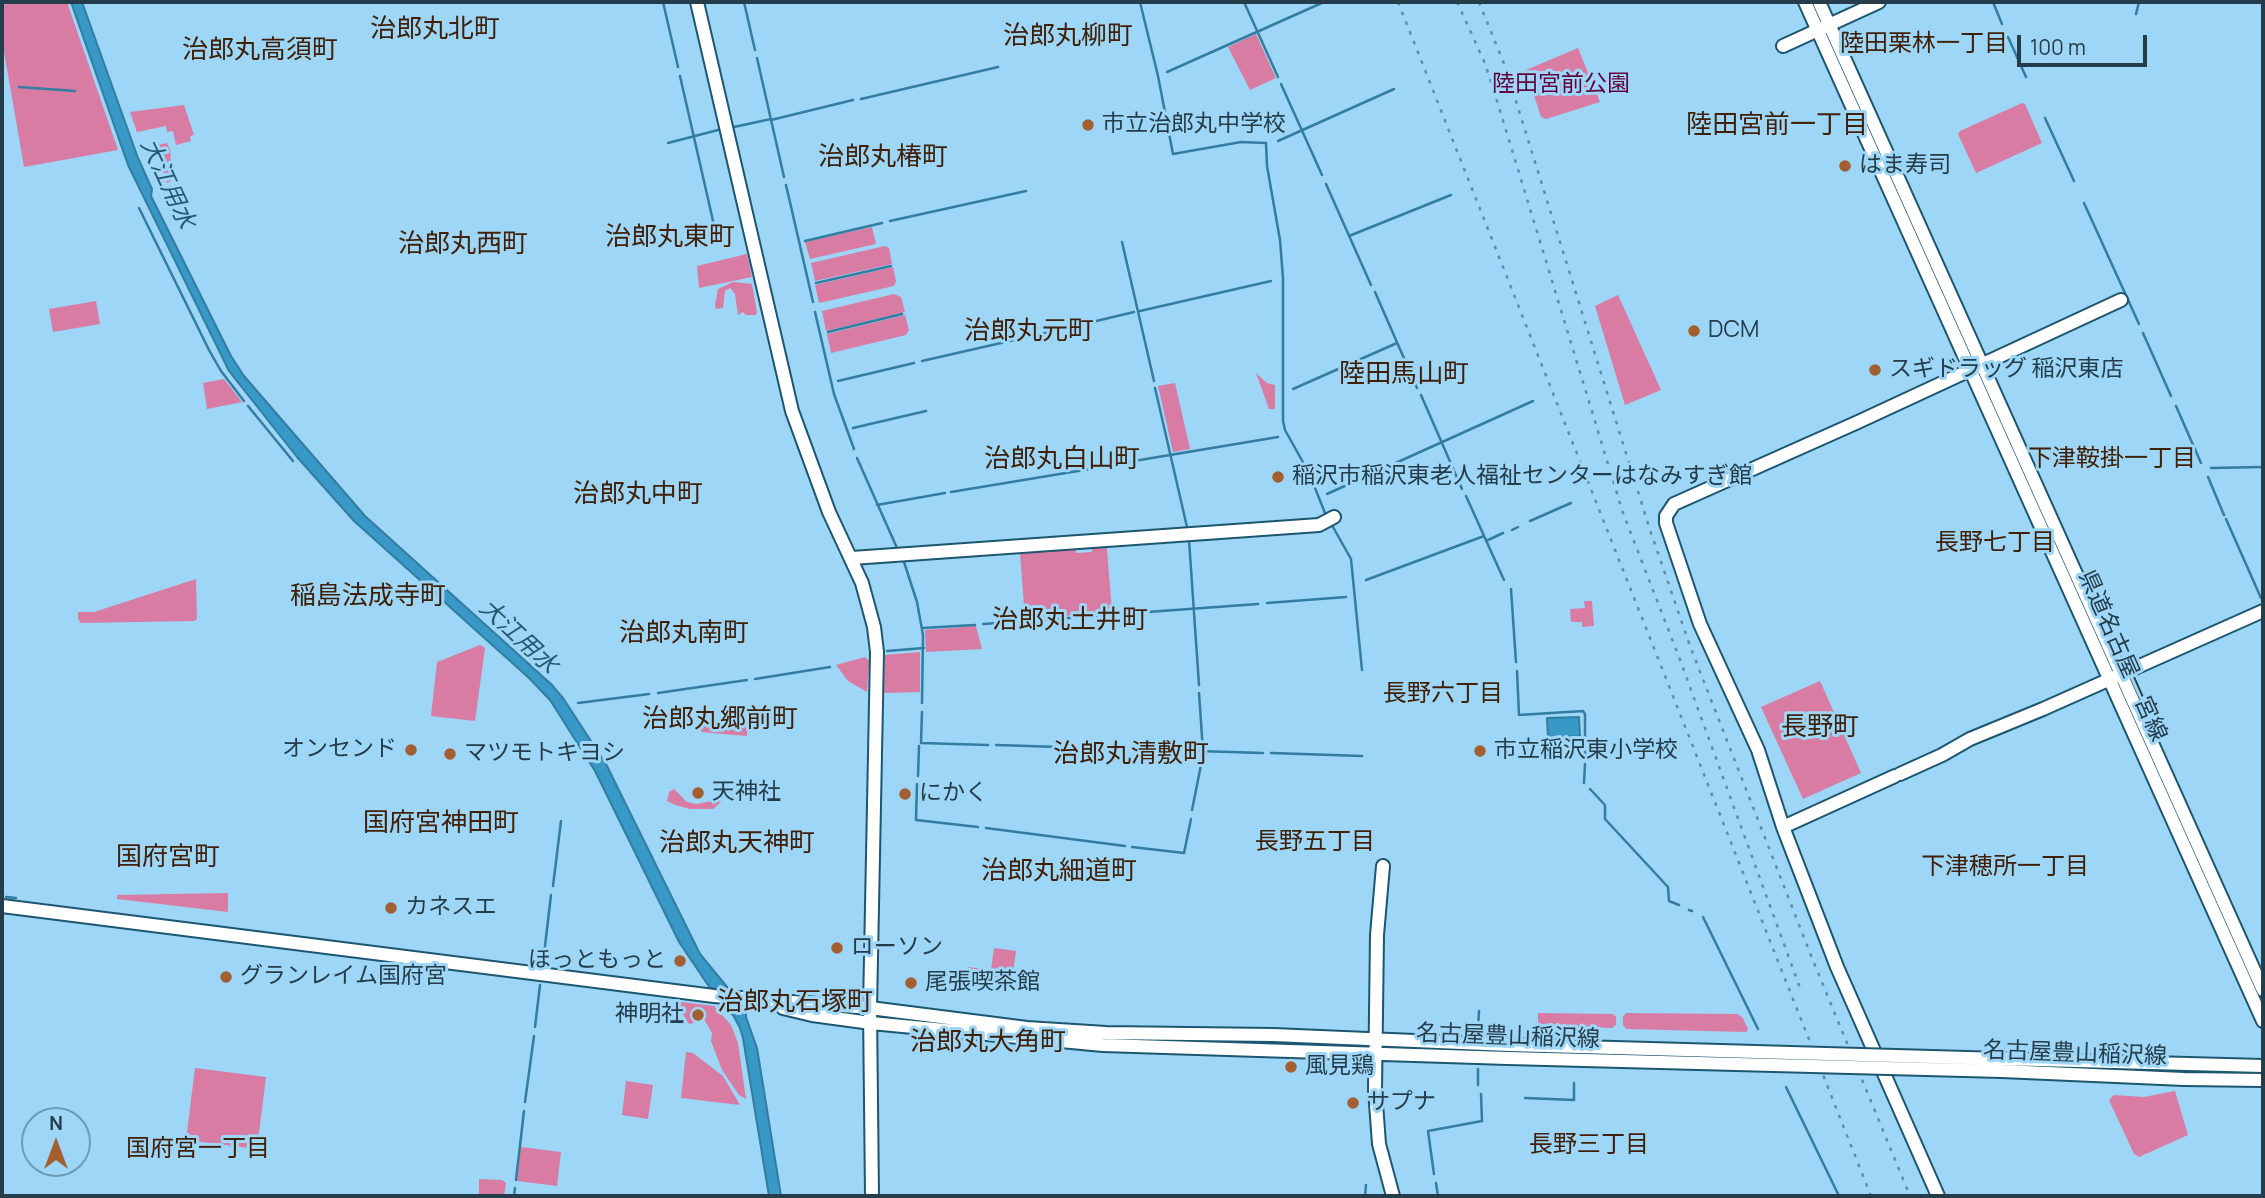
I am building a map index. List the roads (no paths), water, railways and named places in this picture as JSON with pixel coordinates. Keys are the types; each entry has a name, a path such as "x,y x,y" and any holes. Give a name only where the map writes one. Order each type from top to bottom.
{"main road":[{"path":"697,2 792,411 829,512 852,558 869,606 877,652 870,1009 873,1196"},
{"name":"県道名古屋一宮線","path":"1805,2 1824,27 1983,364 2263,1021"},
{"name":"県道名古屋一宮線","path":"1819,2 1824,27 1970,370 2263,990"},
{"path":"1783,46 1879,2"},
{"path":"1938,1196 1837,967 1783,827 1758,750 1700,624 1666,523 1666,516 1674,504 2121,300"},
{"path":"852,558 1319,525 1334,517"},
{"path":"1783,827 1942,755 1970,738 2263,611"},
{"path":"1383,866 1377,935 1375,1053 1378,1144 1393,1196"},
{"path":"2,906 746,1000"},
{"name":"名古屋豊山稲沢線","path":"746,1000 870,1009 1076,1032 1273,1035 1375,1040 1508,1052"},
{"name":"名古屋豊山稲沢線","path":"746,1000 812,1015 871,1023 1103,1045 2002,1065 2263,1066"},
{"name":"名古屋豊山稲沢線","path":"2002,1065 2263,1080"}],"water":[{"path":"71,2 82,2 138,158 152,189 151,196 231,356 244,376 365,516 551,684 606,764 700,954 746,1010 757,1048 781,1196 769,1196 740,1028 679,942 595,771 550,700 354,521 297,457 229,371 128,165"},
{"path":"1579,717 1580,736 1548,738 1547,718"}],"waterway":[{"path":"663,2 678,67"},
{"path":"744,2 755,50"},
{"path":"1140,2 1173,154 1241,142 1266,143 1283,278 1283,421 1325,513"},
{"path":"1244,2 1278,77"},
{"path":"1167,72 1324,2"},
{"path":"1993,2 2002,24"},
{"path":"2136,14 2139,2"},
{"path":"2008,37 2026,77"},
{"path":"757,58 784,177"},
{"path":"861,99 998,67"},
{"path":"680,76 716,234"},
{"path":"1281,84 1322,175"},
{"path":"19,87 75,91"},
{"path":"1278,141 1394,89"},
{"path":"771,120 853,100"},
{"path":"2045,118 2074,181"},
{"path":"734,127 771,119"},
{"path":"668,143 718,130"},
{"path":"1326,184 1371,285"},
{"path":"786,185 813,302"},
{"path":"890,221 1026,191"},
{"path":"1349,236 1451,195"},
{"path":"2084,203 2139,324"},
{"path":"139,208 209,350 244,401"},
{"path":"805,241 882,223"},
{"path":"1122,242 1154,381"},
{"path":"816,283 891,266"},
{"path":"1140,311 1271,281"},
{"path":"1375,292 1417,388"},
{"path":"815,312 834,394 854,449"},
{"path":"1067,328 1134,312"},
{"path":"828,332 902,314"},
{"path":"922,361 1058,330"},
{"path":"2143,333 2171,396"},
{"path":"1293,389 1397,343"},
{"path":"838,381 914,363"},
{"path":"1155,388 1187,527"},
{"path":"1421,395 1462,489"},
{"path":"1327,494 1533,401"},
{"path":"248,406 293,461"},
{"path":"2176,406 2201,463"},
{"path":"853,428 926,411"},
{"path":"1098,467 1278,437"},
{"path":"857,458 897,548"},
{"path":"2211,468 2263,467"},
{"path":"951,492 1090,469"},
{"path":"2208,477 2224,515"},
{"path":"877,505 945,493"},
{"path":"1466,496 1504,580"},
{"path":"1530,521 1571,503"},
{"path":"2226,519 2261,598"},
{"path":"1333,527 1351,559 1362,670"},
{"path":"1512,530 1518,527"},
{"path":"1486,541 1503,533"},
{"path":"1366,580 1484,536"},
{"path":"1189,540 1199,685"},
{"path":"904,562 917,602 923,635 922,703"},
{"path":"1511,589 1516,662"},
{"path":"1267,603 1346,597"},
{"path":"1120,614 1258,604"},
{"path":"983,624 1111,615"},
{"path":"922,628 975,625"},
{"path":"887,651 924,648"},
{"path":"755,679 830,667"},
{"path":"1517,671 1519,715 1583,711 1585,755"},
{"path":"658,693 747,680"},
{"path":"1199,693 1203,751"},
{"path":"578,703 649,694"},
{"path":"922,712 921,743 988,745"},
{"path":"996,745 1123,749"},
{"path":"918,776 919,746"},
{"path":"1132,749 1263,753"},
{"path":"1271,753 1362,756"},
{"path":"1192,810 1203,755"},
{"path":"1584,783 1585,764"},
{"path":"917,784 916,820 978,827"},
{"path":"1590,789 1605,805 1605,819 1668,887 1669,901 1679,905"},
{"path":"1132,847 1184,853 1191,819"},
{"path":"553,886 561,821"},
{"path":"986,828 1125,846"},
{"path":"543,963 551,895"},
{"path":"6,897 16,898"},
{"path":"1703,917 1758,1029"},
{"path":"535,1027 540,985"},
{"path":"1478,1030 1479,1011"},
{"path":"525,1102 534,1036"},
{"path":"1478,1069 1478,1085"},
{"path":"1525,1098 1574,1100 1574,1083"},
{"path":"1786,1087 1839,1196"},
{"path":"1434,1174 1428,1131 1482,1121 1481,1094"},
{"path":"516,1180 524,1111"},
{"path":"1436,1183 1438,1196"},
{"path":"1365,1196 1366,1185"},
{"path":"514,1196 515,1188"}],"railway":[{"path":"1398,2 1871,1196"},
{"path":"1457,2 1484,61 1494,91 1623,513 1679,657 1800,988"},
{"path":"1479,2 1505,66 1650,530 1690,646 1812,958 1910,1196"}],"place":[{"name":"市立治郎丸中学校","path":"1088,125"},
{"name":"はま寿司","path":"1845,166"},
{"name":"DCM","path":"1694,331"},
{"name":"スギドラッグ 稲沢東店","path":"1875,370"},
{"name":"稲沢市稲沢東老人福祉センターはなみすぎ館","path":"1278,477"},
{"name":"オンセンド","path":"411,750"},
{"name":"市立稲沢東小学校","path":"1480,751"},
{"name":"マツモトキヨシ","path":"450,754"},
{"name":"天神社","path":"698,793"},
{"name":"にかく","path":"905,794"},
{"name":"カネスエ","path":"391,908"},
{"name":"ローソン","path":"837,948"},
{"name":"ほっともっと","path":"680,961"},
{"name":"グランレイム国府宮","path":"226,977"},
{"name":"尾張喫茶館","path":"911,983"},
{"name":"神明社","path":"698,1015"},
{"name":"風見鶏","path":"1291,1067"},
{"name":"サプナ","path":"1353,1103"}],"district":[{"name":"治郎丸北町","path":"435,30"},
{"name":"治郎丸柳町","path":"1068,37"},
{"name":"陸田栗林一丁目","path":"1924,44"},
{"name":"治郎丸高須町","path":"260,51"},
{"name":"陸田宮前一丁目","path":"1777,126"},
{"name":"治郎丸椿町","path":"883,158"},
{"name":"治郎丸東町","path":"670,238"},
{"name":"治郎丸西町","path":"463,245"},
{"name":"治郎丸元町","path":"1029,332"},
{"name":"陸田馬山町","path":"1404,375"},
{"name":"下津鞍掛一丁目","path":"2112,459"},
{"name":"治郎丸白山町","path":"1062,460"},
{"name":"治郎丸中町","path":"638,495"},
{"name":"長野七丁目","path":"1995,543"},
{"name":"稲島法成寺町","path":"368,597"},
{"name":"治郎丸土井町","path":"1070,621"},
{"name":"治郎丸南町","path":"684,634"},
{"name":"長野六丁目","path":"1443,694"},
{"name":"治郎丸郷前町","path":"720,720"},
{"name":"長野町","path":"1820,728"},
{"name":"治郎丸清敷町","path":"1131,755"},
{"name":"国府宮神田町","path":"441,824"},
{"name":"長野五丁目","path":"1315,842"},
{"name":"治郎丸天神町","path":"737,844"},
{"name":"国府宮町","path":"168,858"},
{"name":"下津穂所一丁目","path":"2005,867"},
{"name":"治郎丸細道町","path":"1059,872"},
{"name":"治郎丸石塚町","path":"795,1003"},
{"name":"治郎丸大角町","path":"988,1043"},
{"name":"長野三丁目","path":"1589,1145"},
{"name":"国府宮一丁目","path":"198,1149"}],"park label":[{"name":"陸田宮前公園","path":"1561,85"}],"water label":[{"name":"大江用水","path":"167,184"},
{"name":"大江用水","path":"518,637"}]}
